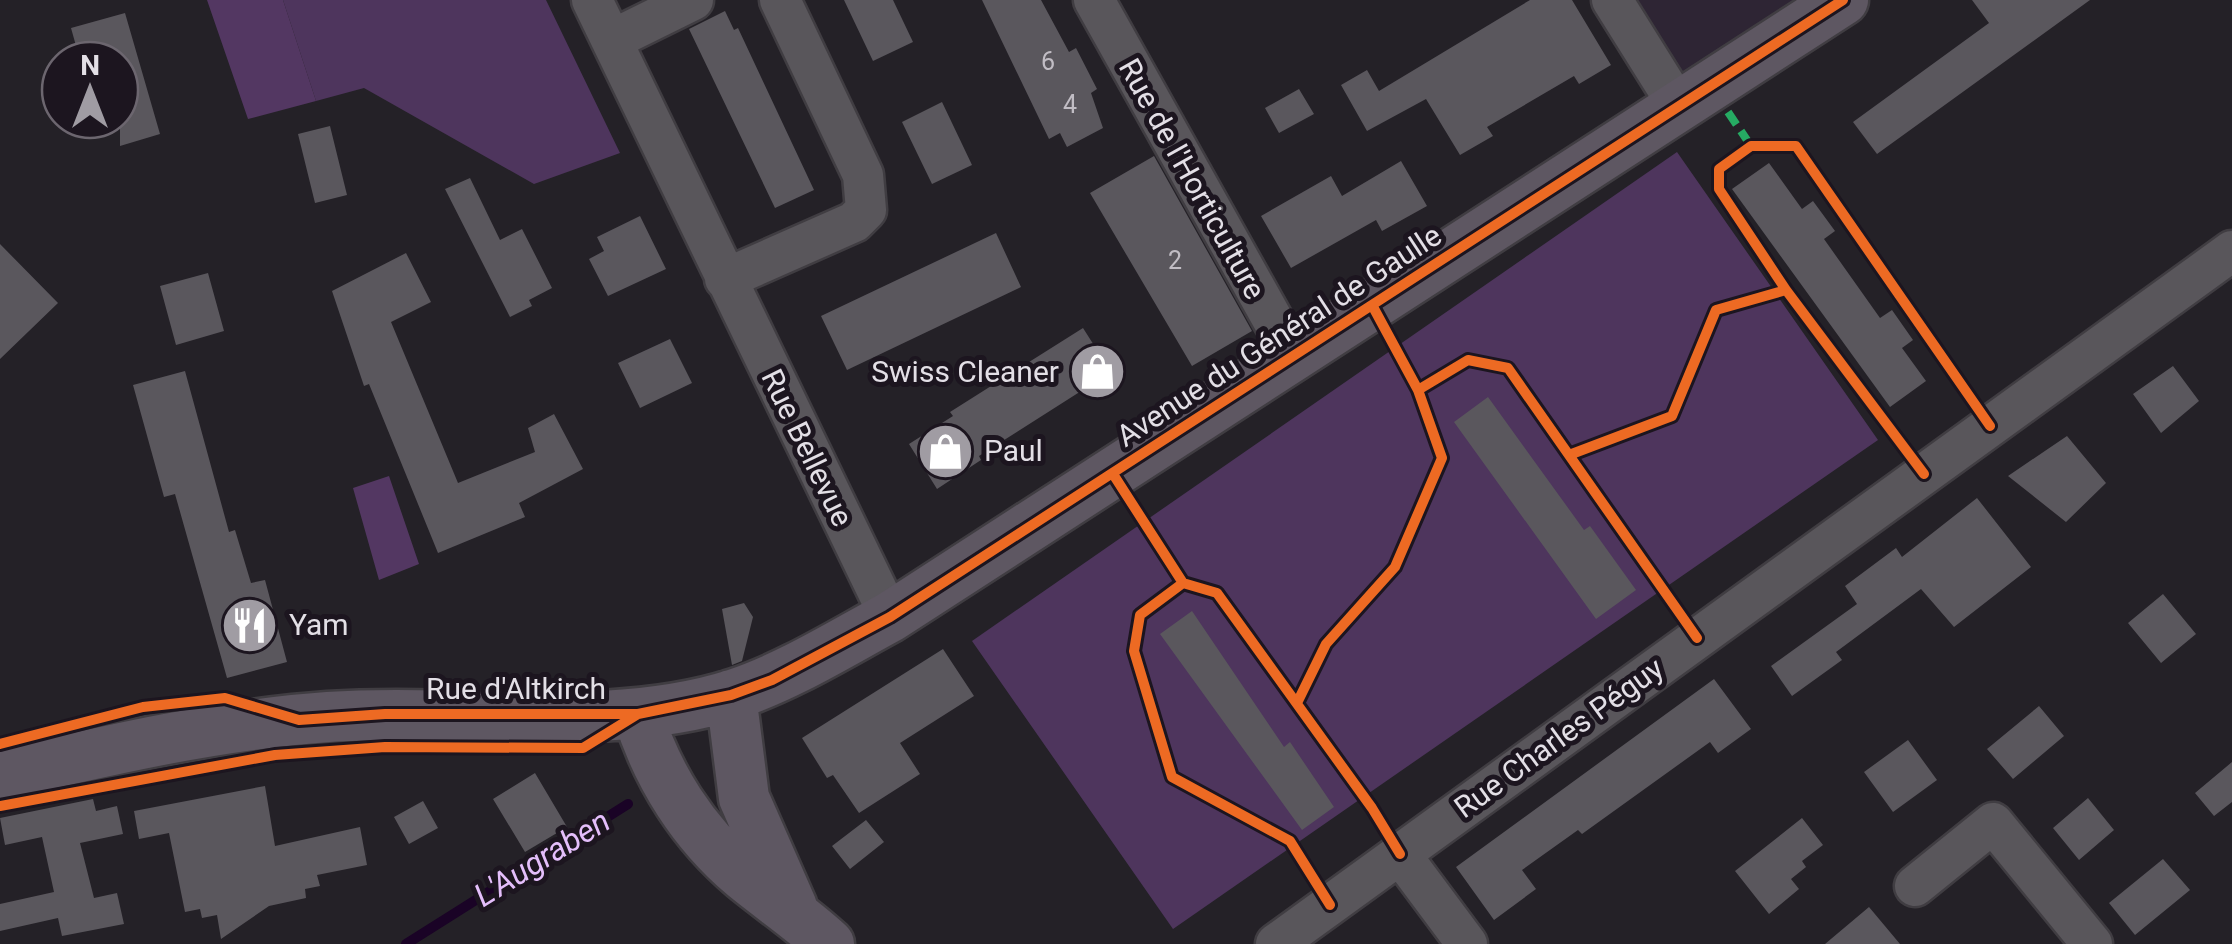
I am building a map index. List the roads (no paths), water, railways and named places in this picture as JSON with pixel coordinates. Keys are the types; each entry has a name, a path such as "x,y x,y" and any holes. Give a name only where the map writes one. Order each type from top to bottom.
{"main road":[{"name":"Avenue du Général de Gaulle","path":"731,695 772,680 890,617 1843,0"},
{"name":"Rue d'Altkirch","path":"0,775 165,738 326,717 638,714 731,695"},
{"path":"731,695 744,798 812,928"},
{"path":"638,714 667,788 742,874 812,928"}],"street":[{"name":"Rue Bellevue","path":"592,0 890,617"},
{"path":"612,40 693,0"},
{"path":"726,279 854,222 866,210 864,176 780,0"},
{"name":"Rue de l'Horticulture","path":"1094,0 1293,356"},
{"path":"1612,0 1679,107"},
{"name":"Rue Charles Péguy","path":"1276,944 2232,251"},
{"path":"1915,886 1993,823 2092,944"},
{"path":"1400,854 1467,944"}],"waterway":[{"name":"L'Augraben","path":"406,944 628,804"}],"place":[{"name":"Swiss Cleaner","path":"1098,372"},
{"name":"Paul","path":"945,451"},
{"name":"Yam","path":"250,625"}]}
